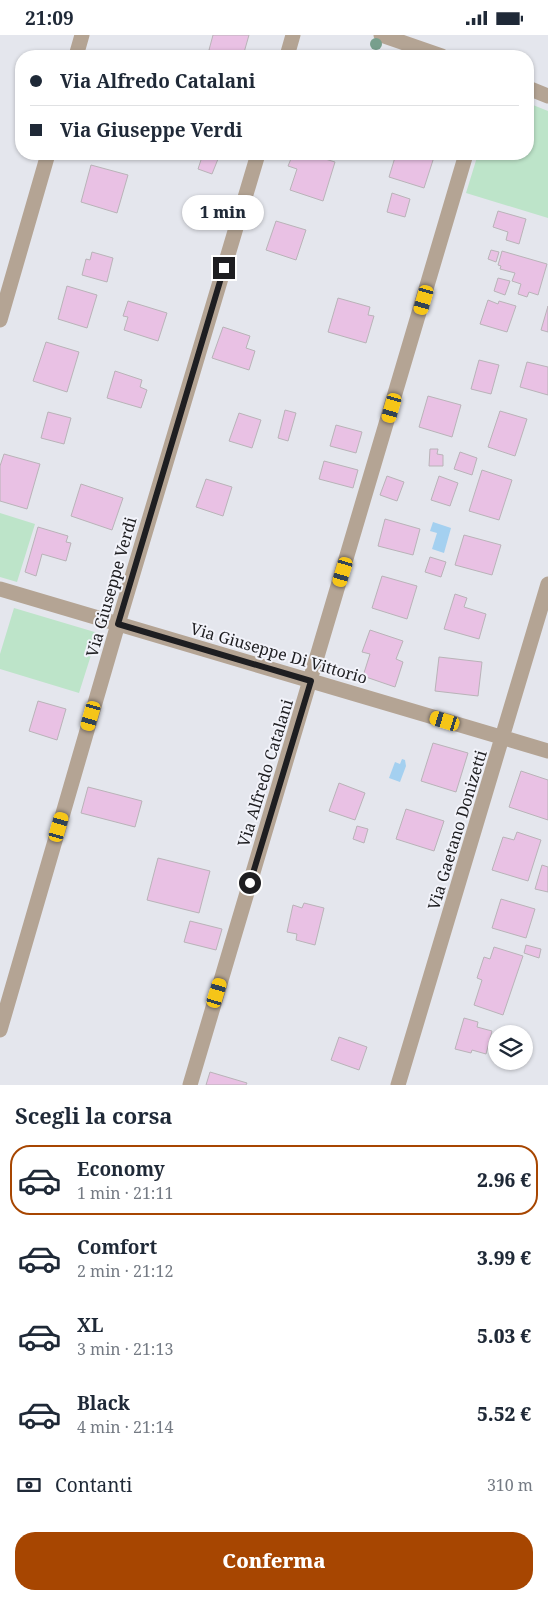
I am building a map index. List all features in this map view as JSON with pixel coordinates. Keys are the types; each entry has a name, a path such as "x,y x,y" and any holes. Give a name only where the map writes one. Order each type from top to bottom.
{"street":[{"path":"78,50 82,35"},
{"path":"289,50 293,35"},
{"path":"381,35 425,50"},
{"path":"534,90 548,96"},
{"path":"0,320 46,160"},
{"name":"Via Giuseppe Verdi","path":"0,1030 118,624 256,160"},
{"name":"Via Alfredo Catalani","path":"190,1085 464,160"},
{"name":"Via Gaetano Donizetti","path":"398,1085 548,584"},
{"name":"Via Giuseppe Di Vittorio","path":"0,589 548,751"}],"green space":[{"path":"534,105 548,111 548,218 466,193 476,160 534,160"},
{"path":"0,513 35,524 17,582 0,577"},
{"path":"14,608 98,633 79,693 0,669 0,654"}],"water":[{"path":"433,522 451,528 444,553 432,549 437,533 430,531"},
{"path":"402,759 405,760 406,766 400,782 389,778 395,762 400,764"}],"building":[{"path":"213,35 249,35 245,50 209,50"},
{"path":"201,160 218,160 212,174 198,169"},
{"path":"290,160 328,160 335,162 323,201 290,190 297,169 288,166"},
{"path":"394,160 433,160 424,188 389,177"},
{"path":"91,165 128,175 117,213 81,202"},
{"path":"392,193 410,199 405,217 387,212"},
{"path":"498,211 526,219 519,244 506,240 508,232 493,227"},
{"path":"276,221 306,230 296,260 266,250"},
{"path":"491,250 499,252 496,262 488,259"},
{"path":"502,251 547,264 538,295 529,292 527,297 518,294 521,284 512,281 515,273 500,269 501,266 498,265"},
{"path":"92,252 113,258 107,282 82,275 86,259 90,260"},
{"path":"498,278 510,281 505,295 494,291"},
{"path":"67,286 97,295 87,328 58,319"},
{"path":"338,298 370,307 368,315 374,316 366,343 328,332"},
{"path":"488,300 498,304 499,301 516,306 507,332 480,324"},
{"path":"128,301 167,313 158,341 124,330 128,317 123,316"},
{"path":"548,306 548,332 541,330"},
{"path":"223,327 250,336 246,348 255,351 249,370 212,358"},
{"path":"46,342 79,352 67,392 33,381"},
{"path":"479,360 499,365 491,394 471,389"},
{"path":"527,362 548,367 548,395 520,387"},
{"path":"115,371 142,380 140,387 147,390 141,408 107,398"},
{"path":"428,396 461,405 452,437 419,427"},
{"path":"285,410 296,413 288,441 278,438"},
{"path":"500,411 527,419 515,456 488,447"},
{"path":"48,412 71,418 64,444 41,438"},
{"path":"239,413 261,420 252,448 229,441"},
{"path":"336,425 362,432 356,453 330,446"},
{"path":"430,449 438,449 437,454 443,455 443,466 429,466"},
{"path":"460,452 477,458 472,475 454,469"},
{"path":"4,454 40,464 27,509 0,501 0,466"},
{"path":"324,461 358,470 353,488 319,479"},
{"path":"482,470 512,480 499,520 469,511"},
{"path":"387,476 404,482 397,501 380,495"},
{"path":"439,476 458,483 450,506 431,500"},
{"path":"206,479 232,487 223,516 196,507"},
{"path":"81,484 123,498 112,530 71,516"},
{"path":"385,519 420,529 413,555 378,546"},
{"path":"38,527 68,536 66,542 71,543 66,561 42,554 36,576 25,572"},
{"path":"464,535 501,545 492,575 455,565"},
{"path":"430,557 446,562 441,577 425,572"},
{"path":"382,576 417,586 407,619 372,608"},
{"path":"455,594 467,598 464,607 486,614 479,639 444,629"},
{"path":"370,630 403,641 396,659 403,662 395,687 363,676 370,654 362,652"},
{"path":"439,657 482,662 478,696 435,691"},
{"path":"38,701 66,709 57,740 29,731"},
{"path":"433,743 468,753 456,792 421,781"},
{"path":"521,771 548,780 548,820 509,807"},
{"path":"339,783 365,793 355,820 329,811"},
{"path":"88,787 142,801 135,827 81,813"},
{"path":"406,809 444,821 434,851 396,839"},
{"path":"357,826 368,829 364,843 353,839"},
{"path":"517,832 541,840 528,881 492,870 503,837 514,840"},
{"path":"158,858 210,871 199,913 147,900"},
{"path":"542,865 548,867 548,892 535,889"},
{"path":"501,899 535,909 526,938 492,928"},
{"path":"304,903 324,908 315,945 296,940 297,934 287,932 293,905 302,908"},
{"path":"190,921 222,929 216,950 184,942"},
{"path":"526,945 541,949 539,958 524,953"},
{"path":"494,947 523,956 503,1015 474,1005 482,980 477,978 484,957 490,959"},
{"path":"464,1018 478,1022 477,1027 488,1030 486,1054 472,1050 471,1053 455,1049"},
{"path":"339,1037 367,1047 359,1070 331,1060"},
{"path":"210,1072 247,1083 246,1085 206,1085"}],"route":[{"path":"224,268 118,624 311,681 250,883"}]}
